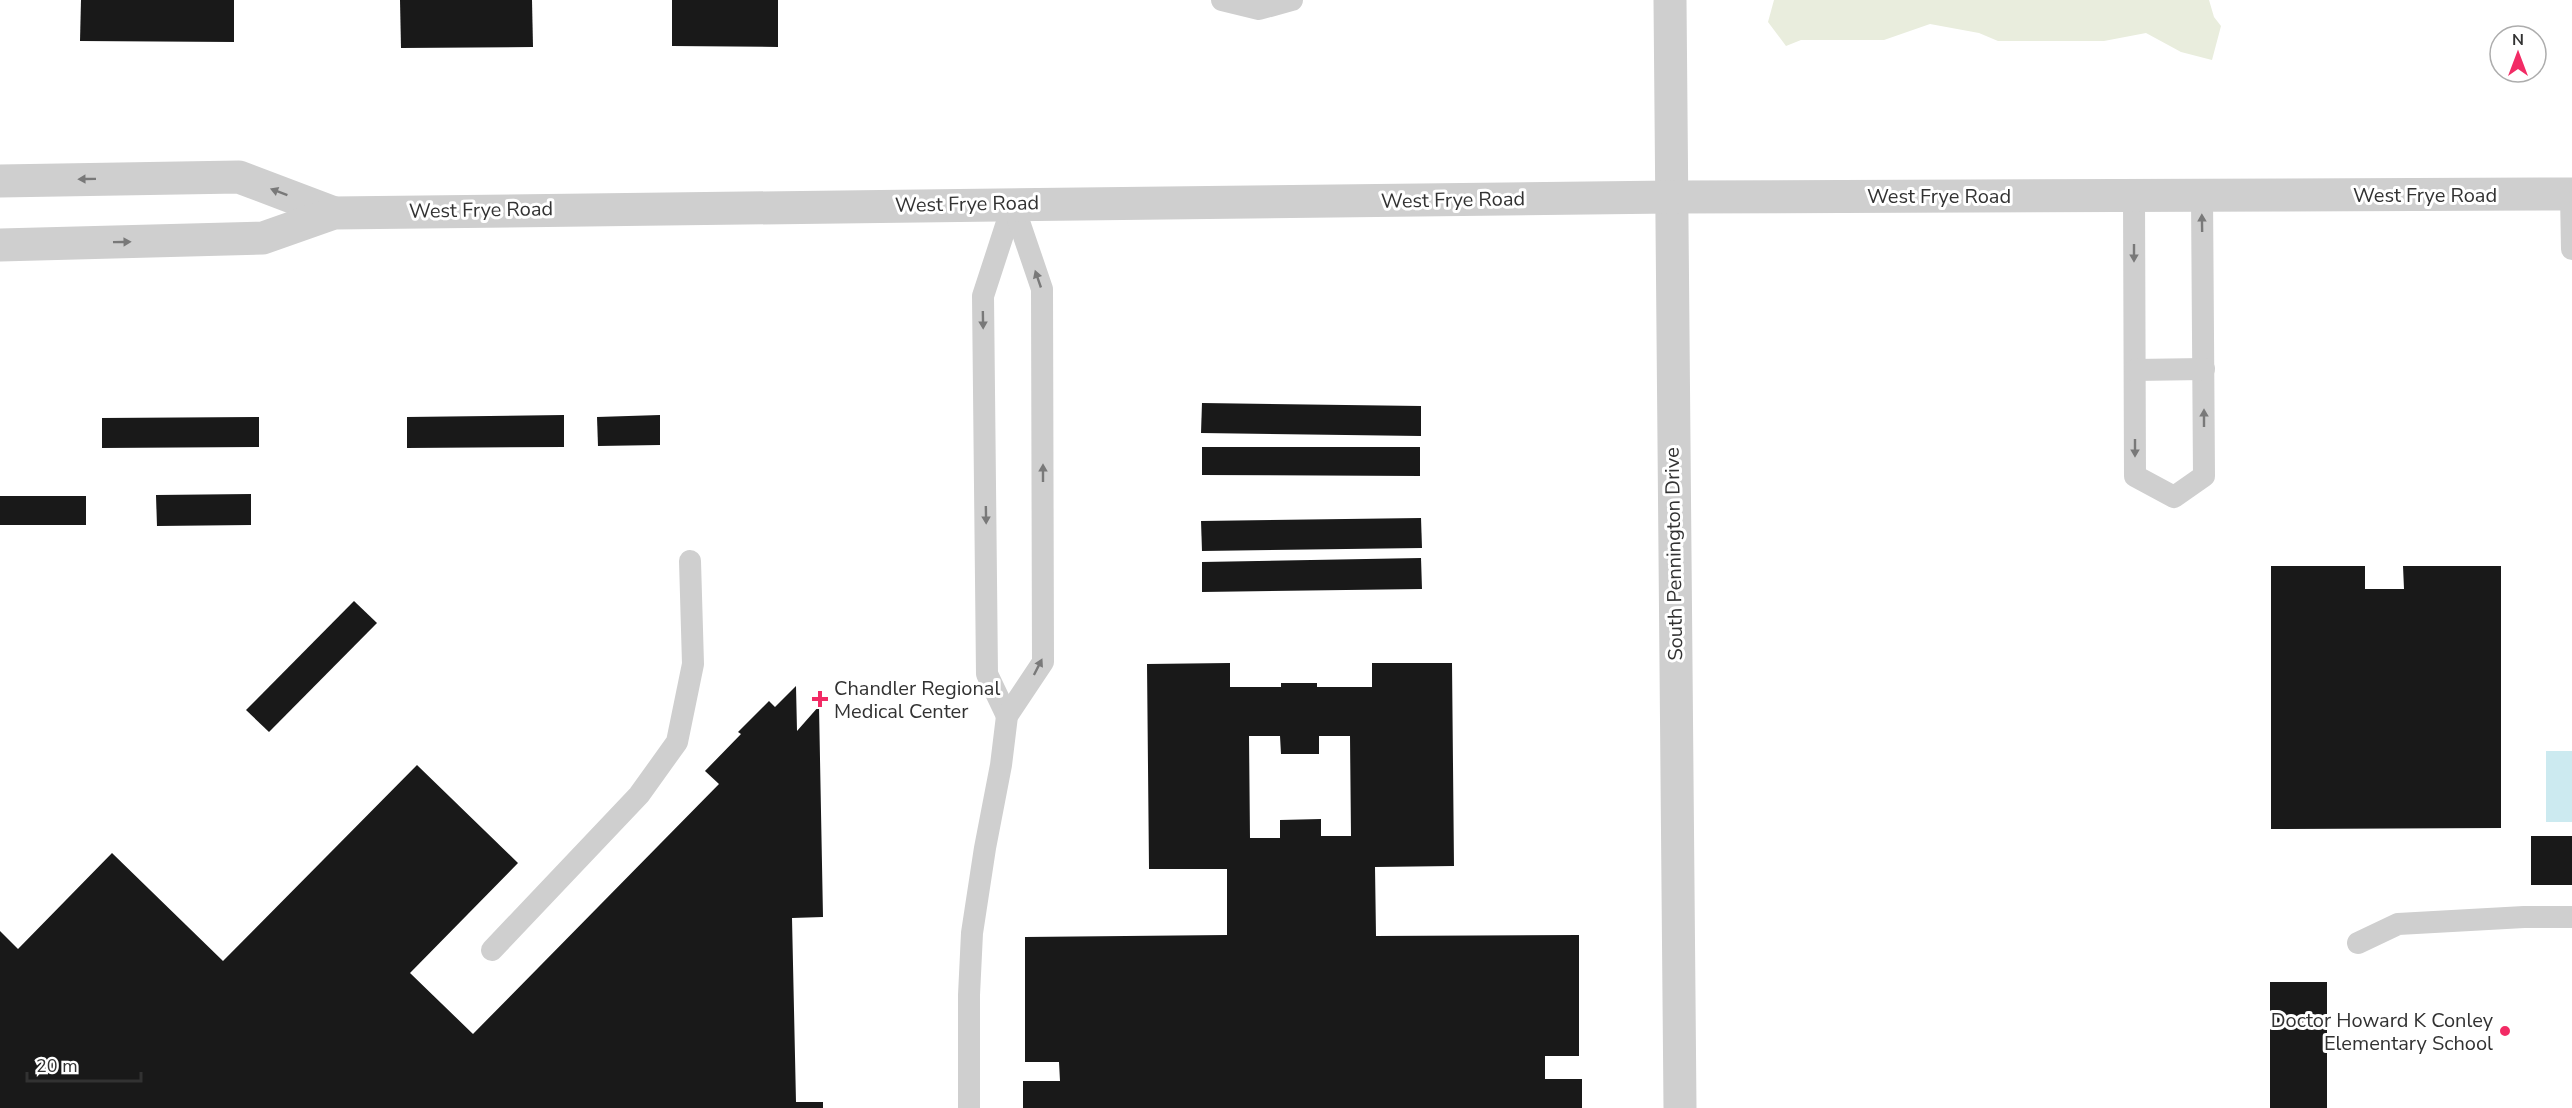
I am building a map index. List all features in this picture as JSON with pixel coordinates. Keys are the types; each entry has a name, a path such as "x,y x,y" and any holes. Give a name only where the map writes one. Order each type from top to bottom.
{"street":[{"name":"South Pennington Drive","path":"1670,0 1680,1108"},
{"name":"West Frye Road","path":"0,180 239,177 334,213"},
{"name":"West Frye Road","path":"0,245 263,238 334,213 1672,197 2572,194"}],"lane":[{"path":"1222,0 1259,9 1292,0"},
{"path":"2572,194 2572,249"},
{"path":"2134,195 2136,476 2174,497 2204,476 2202,195"},
{"path":"1007,716 987,674 982,296 1013,204"},
{"path":"969,1108 969,996 972,933 985,848 1001,765 1007,716 1043,662 1042,289 1013,204"},
{"path":"2135,370 2204,369"},
{"path":"492,950 639,795 678,742 693,664 690,561"},
{"path":"2358,943 2398,924 2524,917 2572,917"}],"green space":[{"path":"1774,0 2209,0 2214,17 2221,26 2212,60 2181,52 2146,33 2104,41 1998,41 1979,33 1930,24 1884,40 1801,40 1786,46 1768,22"}],"water":[{"path":"2546,751 2572,751 2572,822 2546,822"}],"building":[{"path":"81,0 234,0 234,42 80,41"},
{"path":"400,0 532,0 533,47 401,48"},
{"path":"672,0 778,0 778,47 672,46"},
{"path":"1202,403 1421,406 1421,436 1201,433"},
{"path":"564,415 564,447 407,448 407,417"},
{"path":"660,415 660,445 598,446 597,417"},
{"path":"259,417 259,447 102,448 102,418"},
{"path":"1202,447 1420,447 1420,476 1202,475"},
{"path":"251,494 251,525 157,526 156,495"},
{"path":"0,496 86,496 86,525 0,525"},
{"path":"1421,518 1422,548 1202,551 1201,521"},
{"path":"1421,558 1422,589 1202,592 1202,562"},
{"path":"2271,566 2365,566 2365,589 2404,589 2403,566 2501,566 2501,828 2271,829"},
{"path":"354,601 377,623 269,732 246,710"},
{"path":"1230,663 1230,687 1281,687 1281,683 1317,683 1317,687 1372,687 1372,663 1452,663 1454,866 1375,867 1376,936 1579,935 1579,1056 1545,1056 1545,1079 1582,1079 1582,1108 1023,1108 1023,1081 1060,1081 1059,1062 1025,1062 1025,937 1227,935 1227,869 1149,869 1147,664","holes":["1249,736 1280,736 1281,754 1319,754 1319,736 1350,736 1351,836 1321,836 1321,819 1280,820 1280,838 1250,838"]},
{"path":"796,686 797,731 819,706 823,917 792,918 796,1102 823,1102 823,1108 0,1108 0,931 18,949 112,853 223,961 417,765 518,863 410,973 473,1034 719,784 705,771 741,734 738,732 769,701 775,707"},
{"path":"2531,836 2572,836 2572,885 2531,885"},
{"path":"2270,982 2327,982 2327,1108 2270,1108"}],"place":[{"name":"Chandler Regional Medical Center","path":"820,699"},
{"name":"Doctor Howard K Conley Elementary School","path":"2505,1031"}]}
